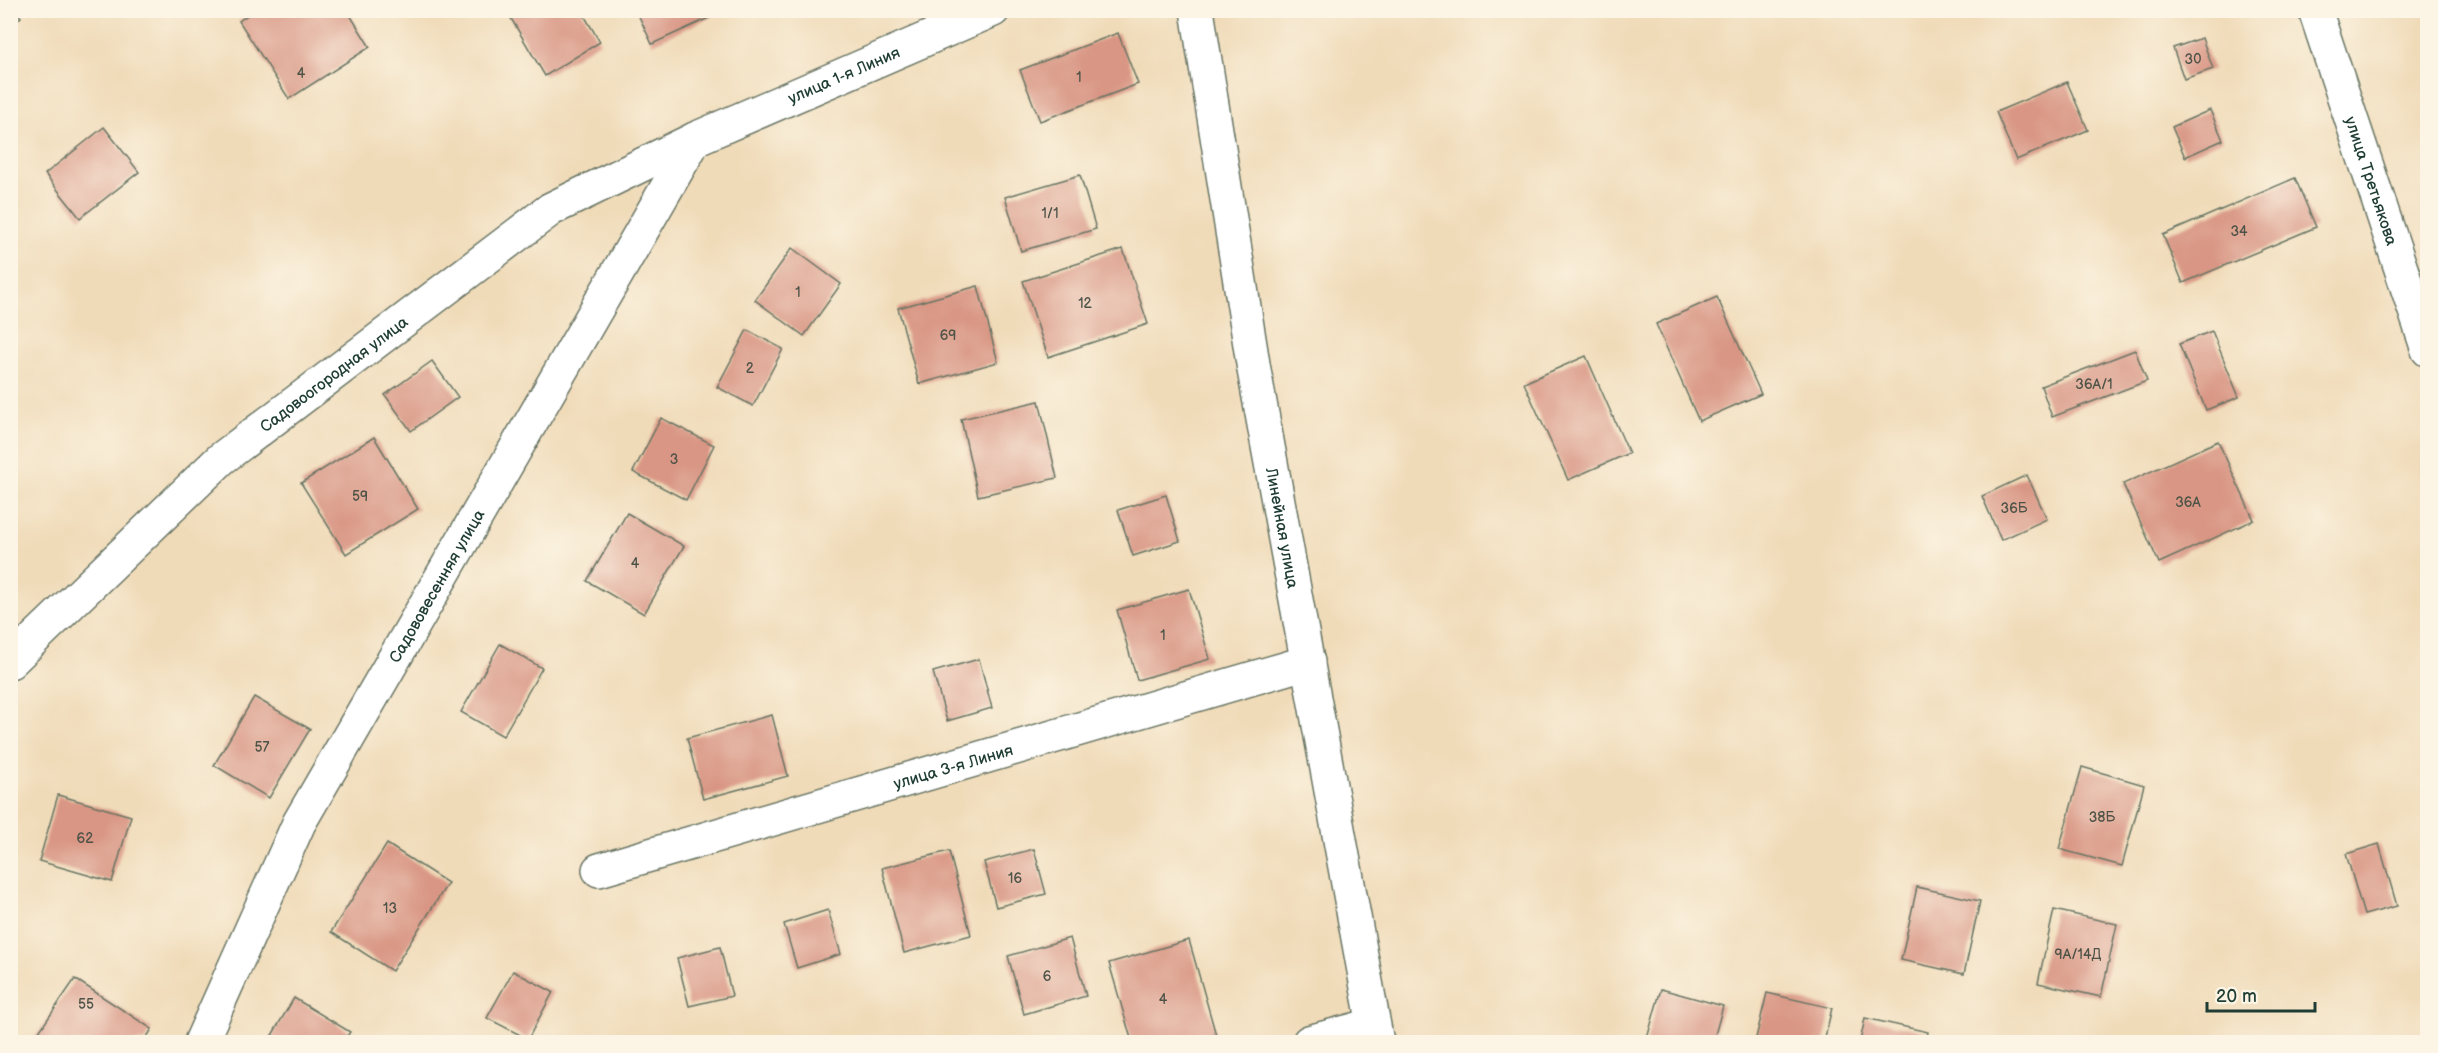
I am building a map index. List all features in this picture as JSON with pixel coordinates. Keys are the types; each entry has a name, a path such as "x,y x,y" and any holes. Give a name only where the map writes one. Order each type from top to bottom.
{"street":[{"name":"улица 1-я Линия","path":"695,139 993,10"},
{"name":"Линейная улица","path":"1197,10 1254,370 1375,1034"},
{"name":"улица Третьякова","path":"2315,10 2427,350"},
{"name":"Садовоогородная улица","path":"10,662 231,452 551,209 695,139"},
{"name":"Садововесенняя улица","path":"201,1042 299,823 695,139"},
{"name":"улица 3-я Линия","path":"599,870 1308,662"},
{"path":"1309,1042 1375,1034"}],"building":[{"path":"10,10 15,10 21,17 10,25"},
{"path":"255,10 347,10 370,47 289,99 239,21"},
{"path":"506,10 581,10 600,42 545,76"},
{"path":"636,10 708,10 711,17 652,44"},
{"path":"1926,10 1947,10 1929,18"},
{"path":"1118,33 1138,84 1040,121 1020,70"},
{"path":"2202,38 2213,69 2184,79 2173,48"},
{"path":"2067,82 2088,130 2016,160 1996,112"},
{"path":"2210,110 2223,140 2185,157 2172,127"},
{"path":"104,127 139,172 80,218 45,174"},
{"path":"1080,175 1096,229 1021,251 1005,197"},
{"path":"2295,178 2316,227 2183,283 2163,235"},
{"path":"792,248 841,284 804,336 755,300"},
{"path":"1123,249 1148,324 1048,357 1023,281"},
{"path":"978,286 998,362 919,384 898,308"},
{"path":"1717,297 1761,394 1699,421 1656,324"},
{"path":"747,330 783,349 753,406 717,387"},
{"path":"2212,331 2239,397 2206,410 2179,344"},
{"path":"2135,350 2147,381 2052,417 2041,386"},
{"path":"1586,356 1629,453 1568,480 1524,383"},
{"path":"432,361 458,397 411,431 385,395"},
{"path":"1039,401 1057,478 978,496 961,419"},
{"path":"661,418 714,445 686,500 633,472"},
{"path":"374,437 418,509 346,554 301,483"},
{"path":"2218,441 2254,520 2159,563 2123,484"},
{"path":"2027,475 2047,519 2001,540 1982,496"},
{"path":"1166,495 1180,541 1133,556 1118,510"},
{"path":"627,513 684,546 644,614 587,581"},
{"path":"1189,589 1210,659 1137,680 1117,610"},
{"path":"500,644 542,668 503,736 461,712"},
{"path":"979,659 992,708 947,721 933,672"},
{"path":"254,697 310,729 269,798 214,765"},
{"path":"772,715 788,776 703,799 687,738"},
{"path":"2082,767 2144,785 2122,866 2059,849"},
{"path":"58,795 131,816 112,882 39,861"},
{"path":"387,844 448,883 392,971 331,932"},
{"path":"2379,844 2397,906 2364,915 2346,854"},
{"path":"1034,849 1046,894 996,907 984,862"},
{"path":"949,851 971,935 904,953 882,868"},
{"path":"1917,887 1980,901 1964,974 1901,960"},
{"path":"828,910 841,954 797,968 784,924"},
{"path":"2054,910 2117,924 2101,997 2038,983"},
{"path":"1070,938 1086,996 1024,1014 1008,956"},
{"path":"1189,940 1216,1035 1191,1042 1132,1042 1109,963"},
{"path":"720,947 732,996 689,1006 677,958"},
{"path":"513,971 553,992 528,1039 487,1018"},
{"path":"75,979 152,1029 144,1042 32,1042"},
{"path":"1661,989 1723,1006 1713,1042 1646,1042"},
{"path":"1767,993 1832,1008 1824,1042 1755,1042"},
{"path":"294,998 350,1032 343,1042 268,1042"},
{"path":"1865,1018 1928,1032 1926,1042 1860,1042"}]}
